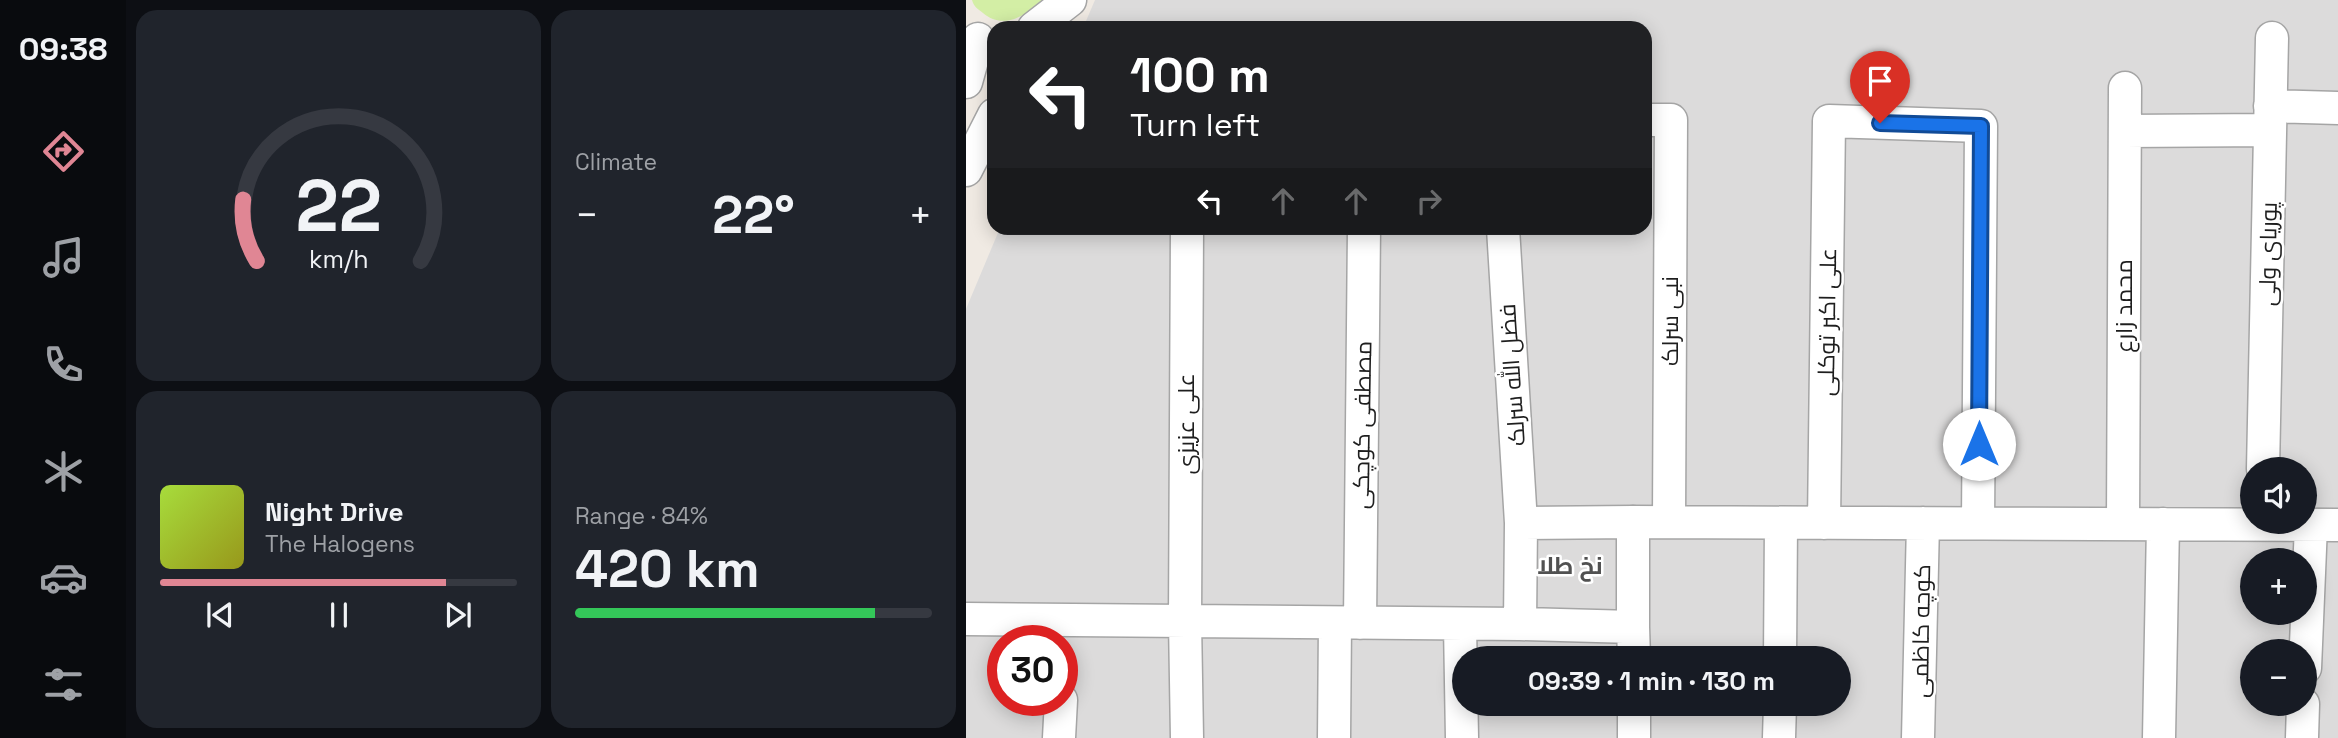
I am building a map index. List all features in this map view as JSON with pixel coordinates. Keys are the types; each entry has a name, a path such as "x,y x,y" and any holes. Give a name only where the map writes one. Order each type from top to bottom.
{"street":[{"path":"1043,21 1070,0"},
{"path":"966,82 979,38"},
{"name":"پوریای ولی","path":"2263,457 2272,38"},
{"name":"محمد زارع","path":"2123,524 2125,88"},
{"path":"2125,131 2270,118 2338,108"},
{"name":"نبی سرلک","path":"1658,120 1669,522"},
{"name":"علی اکبر توکلی","path":"1824,523 1829,121 1981,126 1978,523"},
{"path":"966,170 987,129"},
{"name":"علی عزیزی","path":"1187,235 1187,738"},
{"name":"مصطفی کوچکی","path":"1334,738 1348,623 1364,235"},
{"name":"فضل الله سرلک","path":"1503,235 1521,523 1520,624"},
{"path":"1633,522 1634,646"},
{"path":"1521,523 2240,523"},
{"path":"1780,646 1781,523"},
{"name":"کوچه کاظمی","path":"1918,738 1923,523"},
{"path":"2159,738 2162,524"},
{"path":"2309,639 2324,525"},
{"path":"966,619 1008,625"},
{"path":"1078,632 1185,621 1633,626"},
{"path":"1460,625 1462,738"},
{"path":"1059,738 1060,716"},
{"path":"1634,716 1634,738"},
{"path":"1779,738 1780,716"},
{"path":"2302,738 2303,716"}],"shaded area":[{"path":"1095,0 2338,0 2338,738 966,738 966,309 997,235 1652,235 1652,21 1086,21"}],"green space":[{"path":"972,0 1045,0 1023,15 999,21 983,13"}],"district":[{"name":"نخ طلا","path":"1570,565"}],"route":[{"path":"1880,123 1981,126 1979,444"}]}
